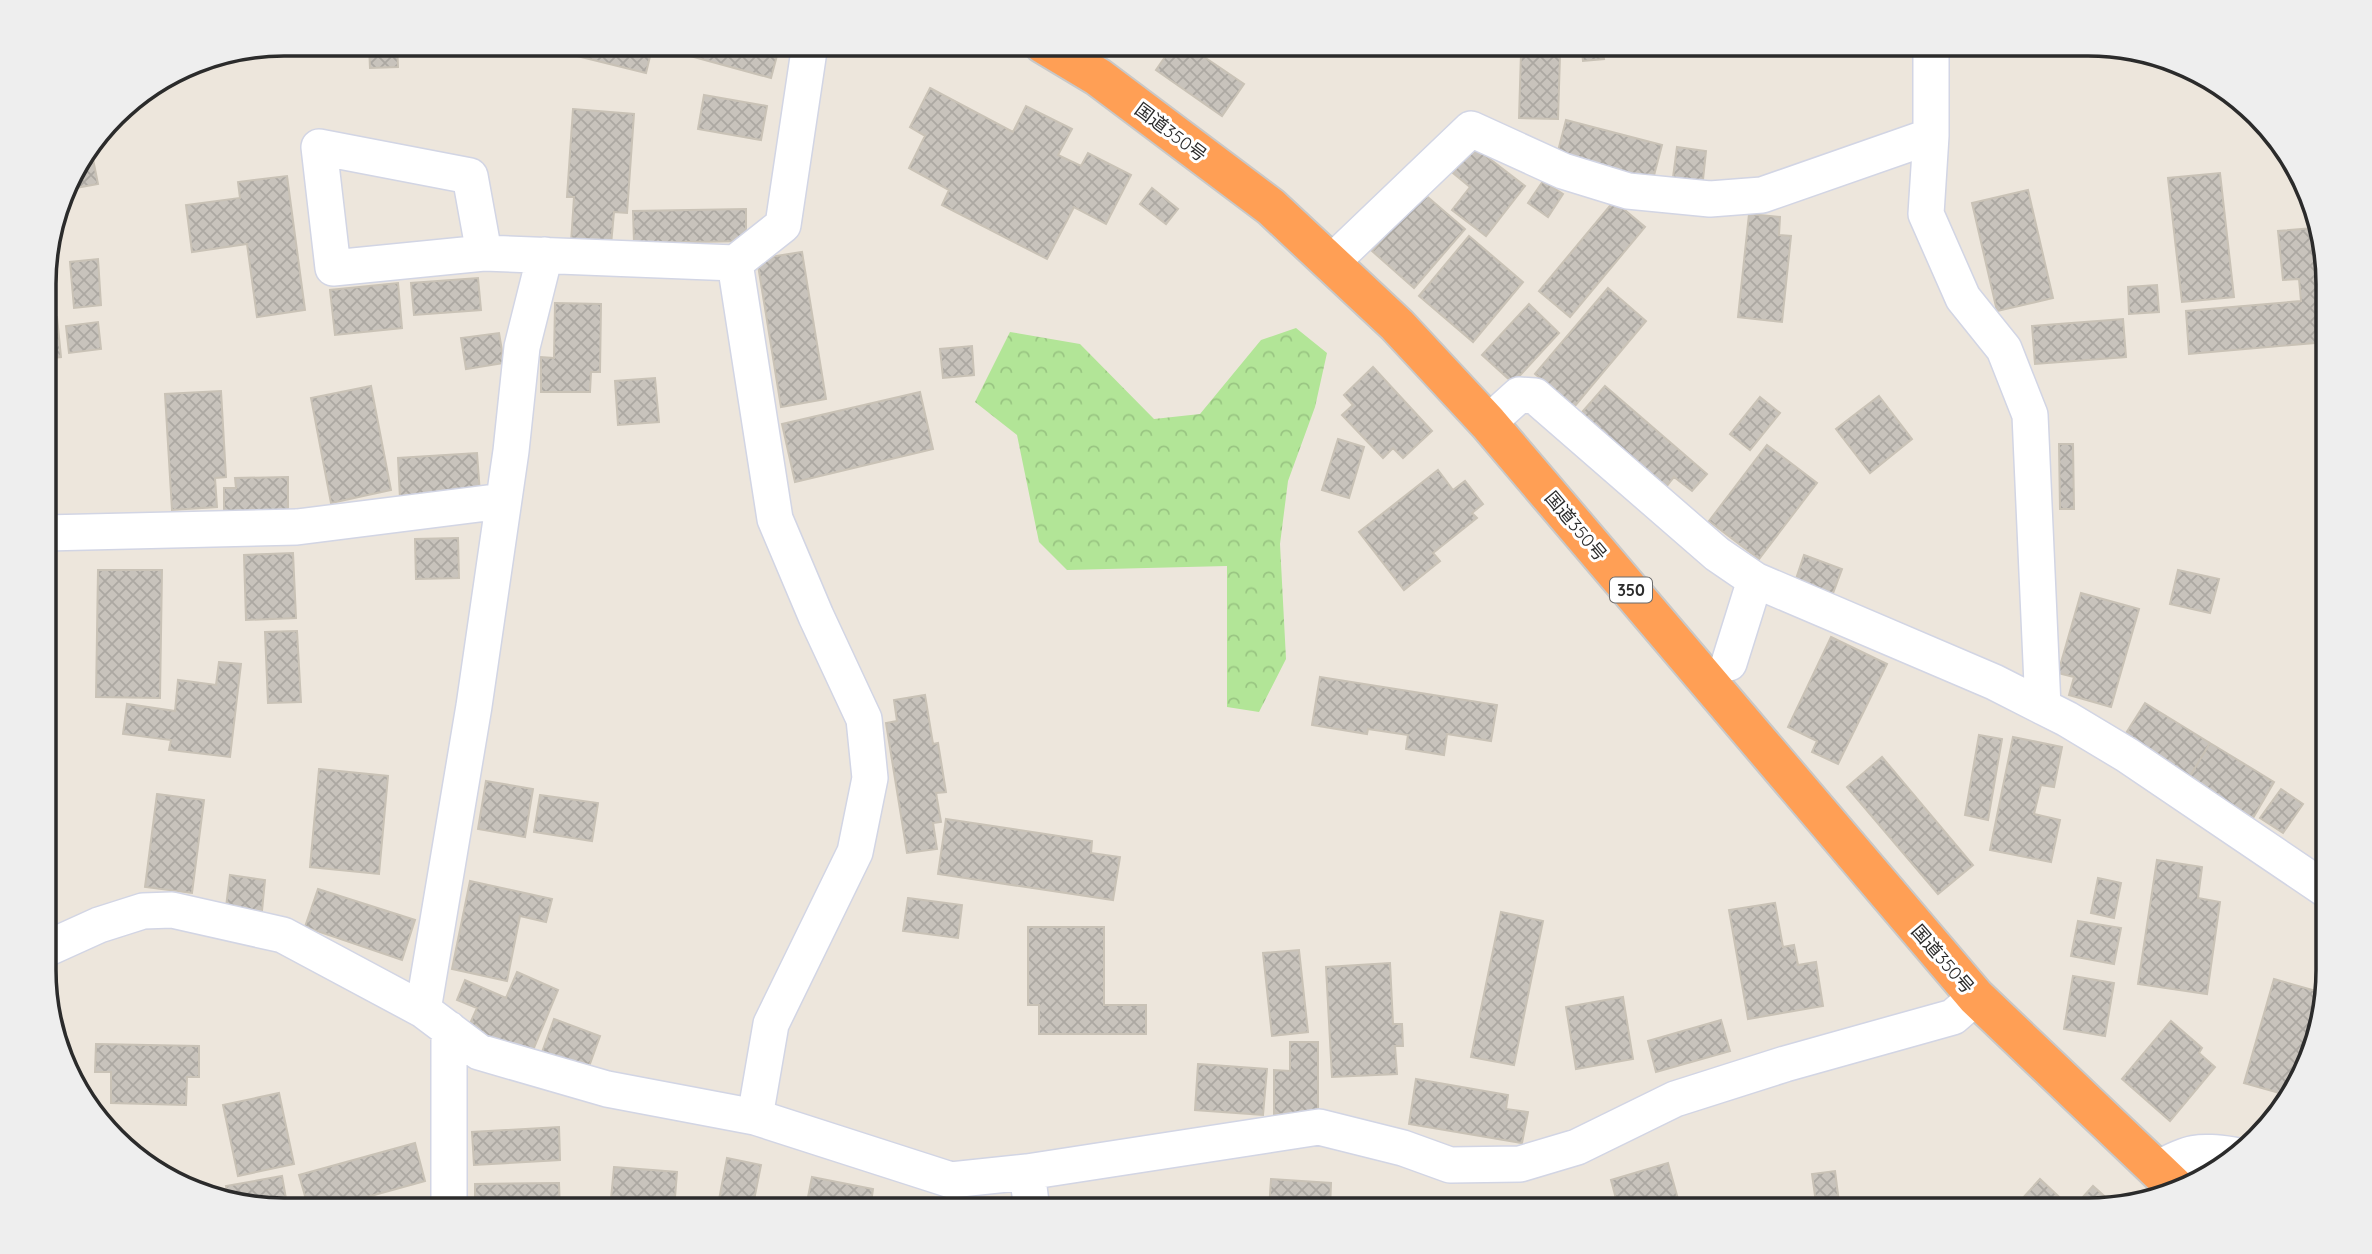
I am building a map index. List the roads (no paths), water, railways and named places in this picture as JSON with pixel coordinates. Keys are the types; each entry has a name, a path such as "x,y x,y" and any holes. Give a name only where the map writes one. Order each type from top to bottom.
{"highway":[{"name":"国道350号","path":"1063,56 1098,77 1271,207 1397,324 1488,423 1976,997 2165,1177"}],"street":[{"path":"484,253 470,176 319,147 332,268 484,253 735,263 783,225 808,56"},
{"path":"1931,56 1931,136 1926,214 1963,298 2004,349 2031,415 2043,707"},
{"path":"1332,262 1471,129 1563,171 1628,191 1710,199 1762,195 1931,136"},
{"path":"448,1198 436,1019 522,348 545,255"},
{"path":"735,263 775,519 864,719 870,778 855,852 771,1024 755,1117"},
{"path":"1488,423 1519,395 1535,396 1717,554 1755,580 1994,682 2043,707 2127,755 2316,883"},
{"path":"56,533 297,527 503,501"},
{"path":"1729,663 1755,580"},
{"path":"56,944 99,925 143,911 172,910 283,935 436,1019 479,1052 607,1088 755,1117 951,1181 1027,1172 1319,1127 1402,1148 1450,1165 1520,1164 1577,1147 1675,1099 1785,1064 1953,1017 1976,997"},
{"path":"2165,1177 2177,1158 2201,1151 2222,1154"},
{"path":"1027,1172 1030,1198"}]}
